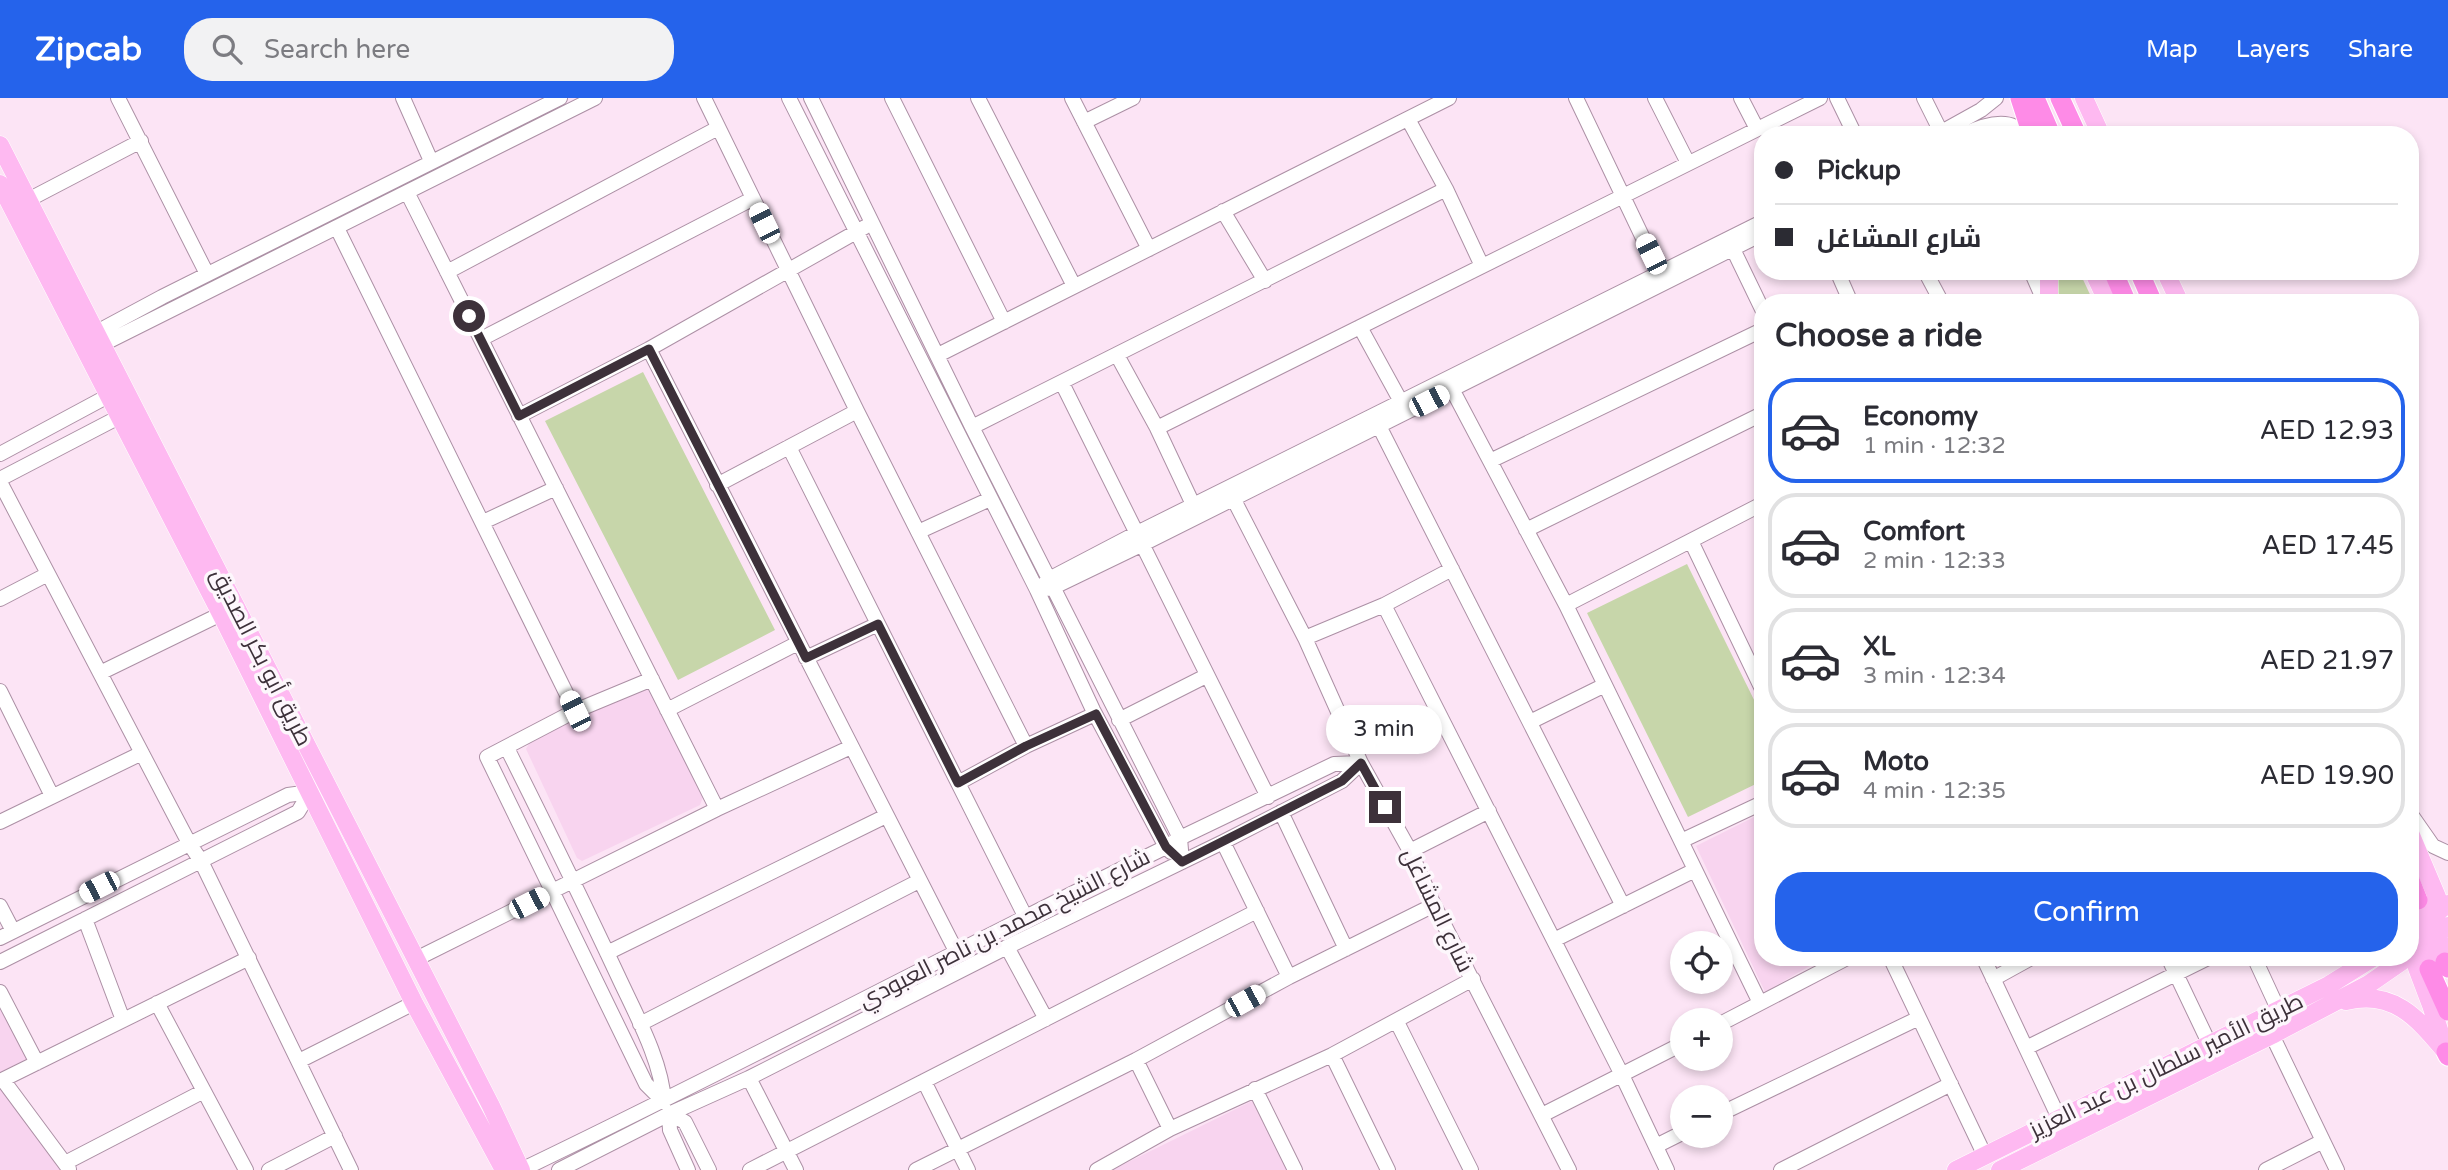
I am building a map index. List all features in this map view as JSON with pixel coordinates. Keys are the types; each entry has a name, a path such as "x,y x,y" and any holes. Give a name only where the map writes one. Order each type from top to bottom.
{"highway":[{"path":"2020,98 2028,126"},
{"path":"2035,98 2047,126"},
{"path":"2060,98 2073,126"},
{"path":"2443,962 2448,1011"}],"main road":[{"path":"2013,98 2027,126"},
{"path":"2084,98 2097,126"},
{"name":"طريق أبو بكر الصديق","path":"0,145 12,204"},
{"name":"طريق أبو بكر الصديق","path":"0,184 93,341 416,959 522,1170"},
{"name":"طريق أبو بكر الصديق","path":"93,341 108,396 221,614 414,1003 504,1170"},
{"path":"2419,838 2448,896"},
{"path":"2419,854 2437,897 2435,902 2419,913"},
{"path":"2419,926 2448,904"},
{"name":"طريق الأمير سلطان بن عبد العزيز","path":"2419,947 2448,926"},
{"path":"2443,962 2442,948 2417,968 2447,1055"},
{"path":"2329,985 2346,966"},
{"name":"طريق الأمير سلطان بن عبد العزيز","path":"1956,1170 2329,985 2360,966"},
{"name":"طريق الأمير سلطان بن عبد العزيز","path":"2010,1168 2326,1007 2369,984 2393,966"},
{"path":"2406,966 2447,1055"},
{"path":"2326,1007 2360,998 2382,998 2399,1006 2422,1023 2447,1055"}],"street":[{"path":"118,98 207,274"},
{"path":"403,98 431,161"},
{"path":"93,341 207,274 560,98"},
{"path":"93,341 337,228 595,98"},
{"path":"704,98 857,411 1026,746"},
{"path":"789,98 1037,590 1096,714 1166,847 1182,862"},
{"path":"811,98 972,427 1180,838 1182,862"},
{"path":"892,98 1004,322"},
{"path":"978,98 1074,286"},
{"path":"1072,98 1149,249"},
{"path":"1084,122 1133,98"},
{"path":"938,355 1449,98"},
{"path":"1576,98 1662,278"},
{"path":"1656,98 1688,163"},
{"path":"1741,98 1755,126"},
{"path":"1763,126 1820,98"},
{"path":"1837,98 1851,126"},
{"path":"1924,98 1939,126"},
{"path":"1956,126 1996,98"},
{"path":"1408,118 1482,266"},
{"path":"1984,126 1998,123 2009,126"},
{"path":"447,272 718,128"},
{"path":"1157,428 1754,130"},
{"path":"12,204 141,141"},
{"path":"972,427 1446,190"},
{"path":"407,192 717,809"},
{"path":"481,339 752,199"},
{"path":"1223,211 1265,281"},
{"path":"519,416 649,349 787,269 858,233 872,222"},
{"path":"1196,511 1233,498 1379,426 1404,407 1452,389 1754,226"},
{"path":"337,228 575,711"},
{"path":"1037,590 1662,278 1754,238"},
{"path":"1733,249 1755,294"},
{"path":"1360,327 1404,407"},
{"path":"1490,461 1754,334"},
{"path":"649,349 956,951"},
{"path":"1117,355 1157,428 1196,511"},
{"path":"1062,383 1268,797"},
{"path":"1452,389 1566,605 1760,1003"},
{"path":"0,454 108,396"},
{"path":"718,485 857,411"},
{"path":"119,417 0,480 189,844 201,861 351,1170"},
{"path":"1527,530 1754,418"},
{"path":"1379,426 1623,906"},
{"path":"789,447 1026,916"},
{"path":"483,522 556,488"},
{"name":"شارع المشاغل","path":"1233,498 1305,638 1361,763 1410,851 1434,905 1569,1170"},
{"path":"918,532 990,499"},
{"path":"1566,605 1754,508"},
{"path":"1691,541 1754,657"},
{"path":"1305,638 1384,605 1452,569"},
{"path":"0,599 48,574"},
{"path":"1384,605 1622,1075 1667,1170"},
{"path":"100,673 221,614"},
{"path":"806,658 878,624"},
{"path":"667,710 798,643"},
{"path":"1119,720 1206,676"},
{"path":"652,679 575,711 487,757 646,1084 667,1108 685,1122 709,1170"},
{"path":"1530,722 1605,685"},
{"path":"0,691 4,708 52,796"},
{"path":"958,783 1026,746 1096,714"},
{"path":"416,959 717,809 851,747"},
{"path":"507,748 640,1024 663,1083 670,1130 688,1170"},
{"path":"0,822 142,753"},
{"name":"شارع الشيخ محمد بن ناصر العبودي","path":"559,1170 667,1108 956,951 1334,764 1361,763"},
{"name":"شارع الشيخ محمد بن ناصر العبودي","path":"522,1170 667,1108 748,1078 1342,781 1361,763"},
{"path":"0,906 7,934 288,795 310,792"},
{"path":"0,962 298,812 310,792"},
{"path":"1681,841 1754,807"},
{"path":"1410,851 1489,811"},
{"path":"1281,812 1346,949"},
{"path":"607,953 886,816"},
{"path":"2419,825 2434,846 2448,853"},
{"path":"1223,842 1289,977"},
{"path":"1554,940 1695,870"},
{"path":"640,1024 919,881"},
{"path":"916,1170 1136,1060 1289,977 1434,905"},
{"path":"750,1170 1257,911"},
{"path":"85,919 123,1020"},
{"path":"1007,947 1046,1019"},
{"path":"204,1091 67,1167 1,1080 249,958"},
{"path":"1733,1017 1832,966"},
{"path":"1894,966 1985,1156"},
{"path":"1987,966 2059,1118"},
{"path":"1993,979 2017,966"},
{"path":"2172,966 2209,1043"},
{"path":"2026,1048 2194,966"},
{"path":"2258,966 2278,1009"},
{"path":"1097,1170 1170,1129 1332,1055 1397,1022 1473,979"},
{"path":"0,992 37,1063"},
{"path":"158,1003 246,1170"},
{"path":"299,1061 414,1003"},
{"path":"1733,1108 1919,1018"},
{"path":"1397,1022 1471,1170"},
{"path":"2272,1035 2337,1170"},
{"path":"1542,1115 1670,1050"},
{"path":"1332,1055 1388,1170"},
{"path":"1136,1060 1170,1129"},
{"path":"748,1078 796,1170"},
{"path":"923,1081 968,1170"},
{"path":"1781,1170 1951,1084"},
{"path":"1255,1089 1295,1170"},
{"path":"269,1170 335,1136"},
{"path":"1656,1146 1670,1139"},
{"path":"2266,1170 2323,1141"}],"shaded area":[{"path":"642,688 649,690 703,797 700,805 582,861 577,858 526,749 530,742"},
{"path":"1754,817 1754,966 1810,966 1765,992 1696,846"},
{"path":"0,1000 31,1060 1,1074 64,1170 0,1170"},
{"path":"1252,1101 1287,1170 1112,1170 1173,1140"}],"green space":[{"path":"2055,280 2083,280 2090,294 2058,294"},
{"path":"643,372 775,630 678,680 545,421"},
{"path":"1687,564 1754,700 1754,785 1688,817 1587,613"}],"route":[{"path":"469,316 519,416 649,349 806,658 878,624 958,783 1026,746 1096,714 1166,847 1182,862 1342,781 1361,763 1385,807"}]}
